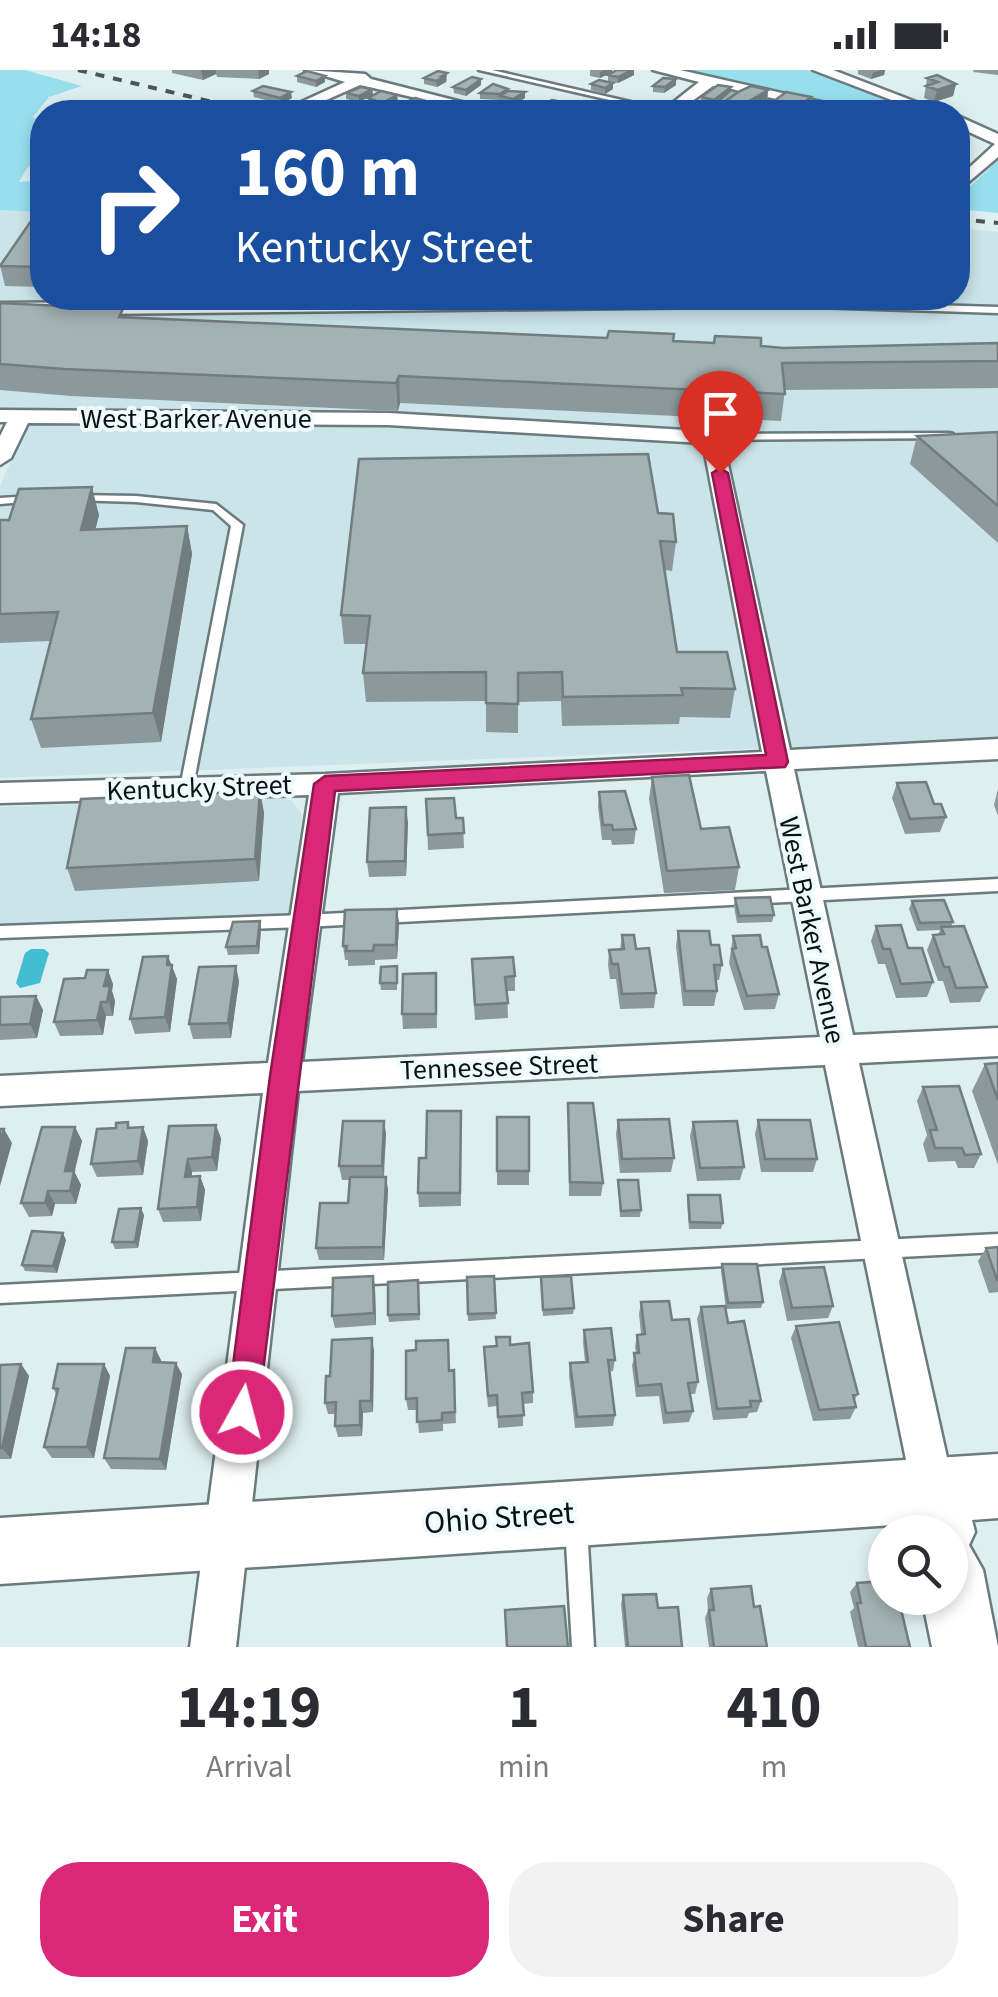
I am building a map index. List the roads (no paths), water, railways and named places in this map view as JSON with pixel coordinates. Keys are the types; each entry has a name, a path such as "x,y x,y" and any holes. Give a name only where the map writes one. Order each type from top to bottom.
{"street":[{"path":"312,70 442,100"},
{"path":"317,100 380,70"},
{"path":"660,70 802,100"},
{"path":"820,70 902,100"},
{"path":"684,100 710,80"},
{"path":"970,128 998,143"},
{"path":"970,137 998,143"},
{"path":"970,171 998,143"},
{"path":"0,309 30,309"},
{"path":"0,458 10,416"},
{"name":"West Barker Avenue","path":"10,416 388,419 713,437 838,1052 937,1511"},
{"name":"Kentucky Street","path":"0,793 325,784 998,749"},
{"path":"213,1647 284,1076 325,784"},
{"name":"Tennessee Street","path":"0,1091 998,1042"},
{"name":"Ohio Street","path":"0,1551 575,1512 937,1511 998,1486"},
{"path":"959,1615 966,1647"}],"lane":[{"path":"484,70 615,100"},
{"path":"970,309 998,310"},
{"path":"713,437 960,436"},
{"path":"0,501 41,498"},
{"path":"60,498 136,499 216,507 237,525 187,788"},
{"path":"0,932 305,922 998,885"},
{"path":"0,1294 998,1243"},
{"path":"575,1512 583,1647"}],"railway":[{"path":"78,70 204,100"},
{"path":"970,220 998,223"}]}
